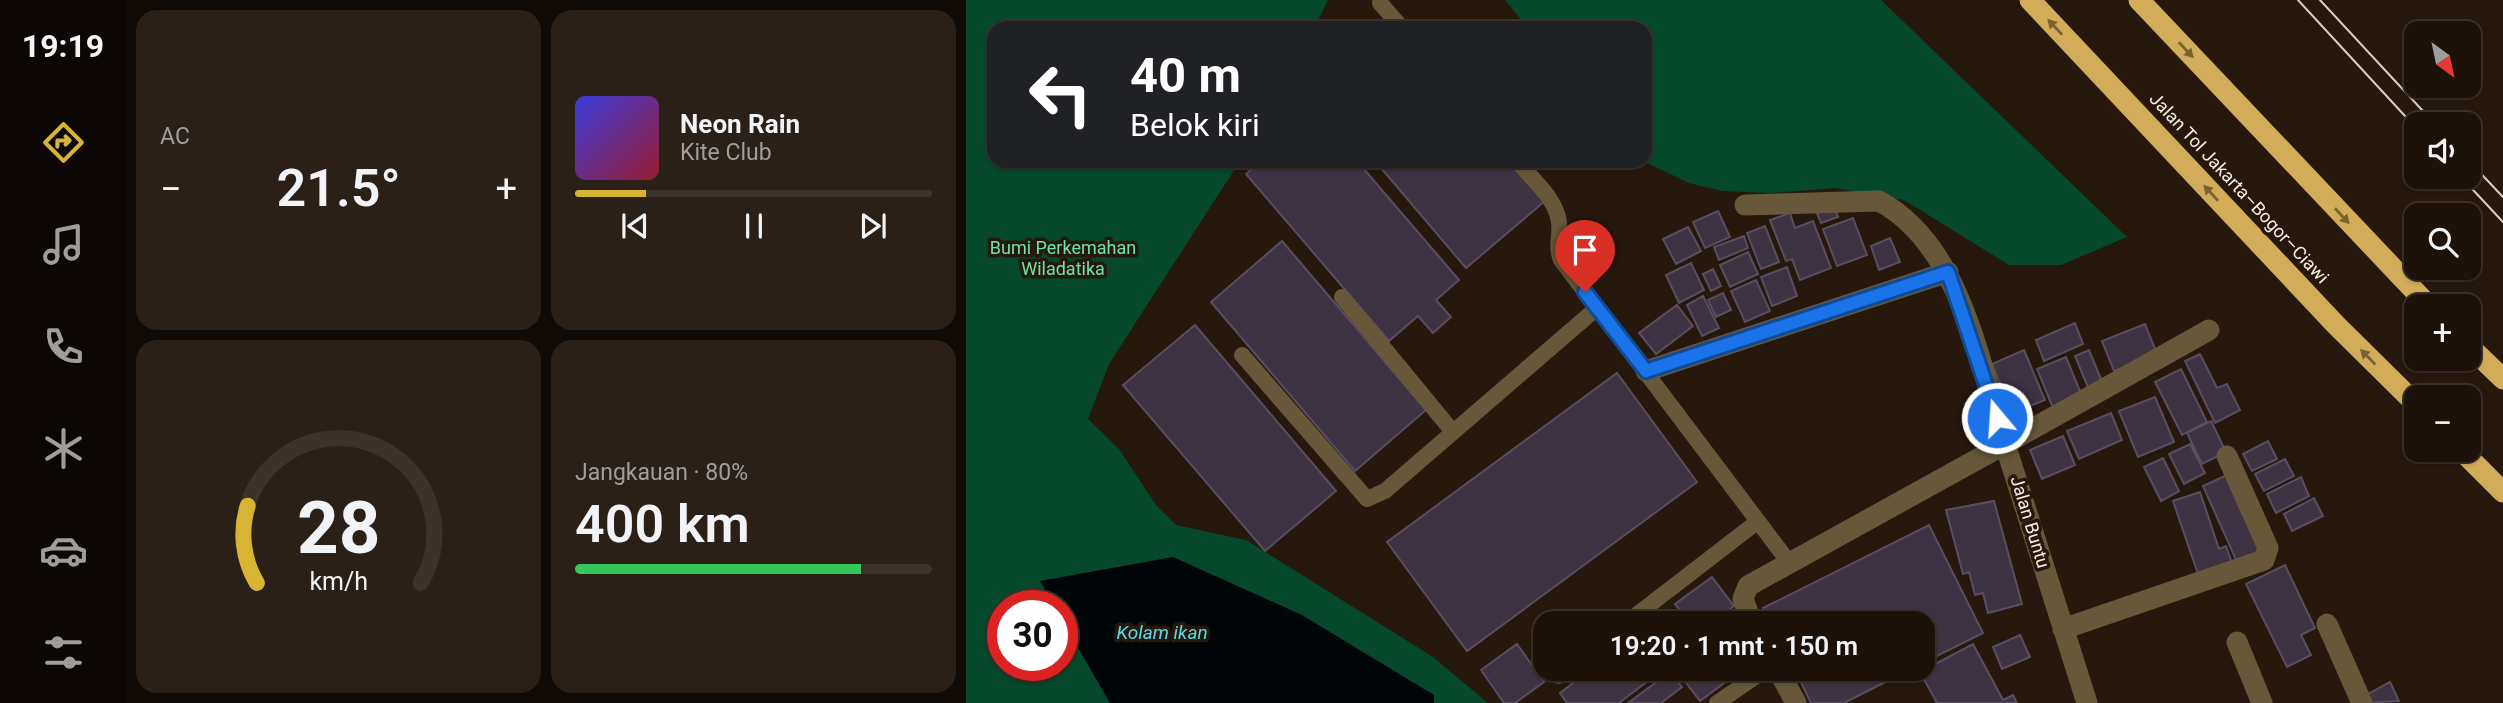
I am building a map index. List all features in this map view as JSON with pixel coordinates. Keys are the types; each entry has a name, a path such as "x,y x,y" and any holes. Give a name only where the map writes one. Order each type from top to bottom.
{"highway":[{"name":"Jalan Tol Jakarta–Bogor–Ciawi","path":"2030,0 2336,325 2404,392"},
{"path":"2139,0 2418,294"},
{"path":"2481,358 2503,379"},
{"path":"2473,462 2503,492"}],"street":[{"name":"Jalan Buntu","path":"1745,205 1880,201 1892,208 1924,239 1948,272 2087,703"},
{"path":"1646,371 1948,272"},
{"path":"1748,611 1744,599 1748,586 1791,565 2209,330"},
{"path":"2063,629 2264,560 2268,548 2227,456"},
{"path":"2328,624 2362,703"},
{"path":"2237,642 2262,703"},
{"path":"1784,681 1796,703"}],"lane":[{"path":"1380,3 1396,21"},
{"path":"1523,168 1550,200 1559,222 1556,247 1561,260 1791,565"},
{"path":"1342,298 1453,432"},
{"path":"1241,355 1367,499 1385,491 1597,308"},
{"path":"1642,611 1757,522"},
{"path":"1717,703 1749,681"}],"green space":[{"name":"Bumi Perkemahan Wiladatika","path":"966,0 1328,0 1318,21 987,21 987,168 1235,168 1109,364 1088,419 1119,449 1156,505 1176,525 1246,540 1433,657 1488,703 966,703"},
{"path":"1505,0 1881,0 2127,237 2061,265 2009,265 1904,200 1835,188 1770,193 1722,191 1689,183 1652,165 1652,21 1522,21"}],"water":[{"name":"Kolam ikan","path":"1173,557 1302,615 1434,695 1434,703 1110,703 1078,648 1078,590 1045,590 1040,581"}],"building":[{"path":"1253,168 1363,168 1459,280 1436,300 1451,317 1433,333 1418,316 1389,341 1246,174"},
{"path":"1381,168 1517,168 1545,201 1466,268"},
{"path":"1834,205 1838,217 1821,223 1816,211"},
{"path":"1718,211 1730,237 1705,248 1693,222"},
{"path":"1790,213 1795,228 1813,221 1831,268 1800,280 1792,259 1786,261 1770,220"},
{"path":"1853,218 1867,255 1837,266 1823,229"},
{"path":"1765,226 1779,262 1761,269 1747,233"},
{"path":"1688,227 1701,251 1676,264 1663,239"},
{"path":"1744,236 1748,248 1719,260 1714,247"},
{"path":"1890,238 1900,262 1879,270 1871,246"},
{"path":"1282,241 1426,410 1355,471 1211,302"},
{"path":"1748,252 1758,274 1730,287 1720,265"},
{"path":"1691,263 1704,290 1679,303 1666,275"},
{"path":"1787,267 1797,296 1772,306 1761,277"},
{"path":"1713,269 1721,286 1711,291 1703,274"},
{"path":"1756,280 1770,311 1745,322 1731,291"},
{"path":"1723,293 1731,310 1716,317 1708,300"},
{"path":"1703,296 1719,328 1702,336 1687,305"},
{"path":"1677,305 1693,326 1656,354 1639,333"},
{"path":"2075,323 2083,344 2044,361 2036,340"},
{"path":"2145,324 2157,354 2114,371 2102,341"},
{"path":"1195,325 1336,491 1265,551 1123,385"},
{"path":"2024,350 2045,400 2012,413 1992,364"},
{"path":"2089,350 2103,384 2089,390 2075,356"},
{"path":"2200,354 2217,388 2227,384 2240,410 2215,423 2185,361"},
{"path":"2066,357 2082,396 2053,408 2037,369"},
{"path":"2181,369 2207,422 2182,435 2155,382"},
{"path":"1617,373 1697,482 1467,651 1387,542"},
{"path":"2155,397 2174,442 2138,457 2119,411"},
{"path":"2111,413 2122,440 2079,459 2067,431"},
{"path":"2211,421 2226,452 2202,464 2187,433"},
{"path":"2063,436 2075,465 2042,479 2030,450"},
{"path":"2268,441 2277,459 2252,471 2243,454"},
{"path":"2190,444 2205,473 2184,484 2169,454"},
{"path":"2163,458 2179,491 2161,501 2144,467"},
{"path":"2285,459 2294,476 2264,491 2255,474"},
{"path":"2229,474 2264,550 2237,562 2203,486"},
{"path":"2301,477 2309,496 2276,513 2267,494"},
{"path":"2200,492 2219,549 2226,546 2233,566 2198,574 2173,501"},
{"path":"2314,498 2323,516 2292,531 2284,514"},
{"path":"1994,501 2022,604 1988,613 1983,593 1975,595 1969,572 1963,574 1946,510"},
{"path":"1929,525 1983,633 1935,657 1935,611 1765,611 1763,608"},
{"path":"2285,565 2315,628 2301,635 2311,655 2287,667 2246,584"},
{"path":"1712,577 1734,606 1728,611 1680,611 1675,604"},
{"path":"2020,635 2030,657 2002,669 1993,647"},
{"path":"1517,644 1533,667 1533,681 1544,682 1515,703 1504,703 1481,670"},
{"path":"1973,644 2003,700 2013,695 2017,703 1937,703 1925,681 1935,681 1935,664"},
{"path":"1576,681 1648,681 1619,703 1567,703 1560,693"},
{"path":"1658,681 1677,681 1682,687 1661,703 1628,703"},
{"path":"1685,681 1727,681 1700,701"},
{"path":"1800,681 1887,681 1844,703 1811,703"},
{"path":"2390,682 2399,701 2366,703 2363,697"}],"tram line":[{"path":"2298,0 2404,115"},
{"path":"2320,0 2424,112"},
{"path":"2481,174 2503,197"},
{"path":"2472,189 2503,222"}],"route":[{"path":"1585,292 1646,371 1948,272 1956,289 1997,418"}]}
